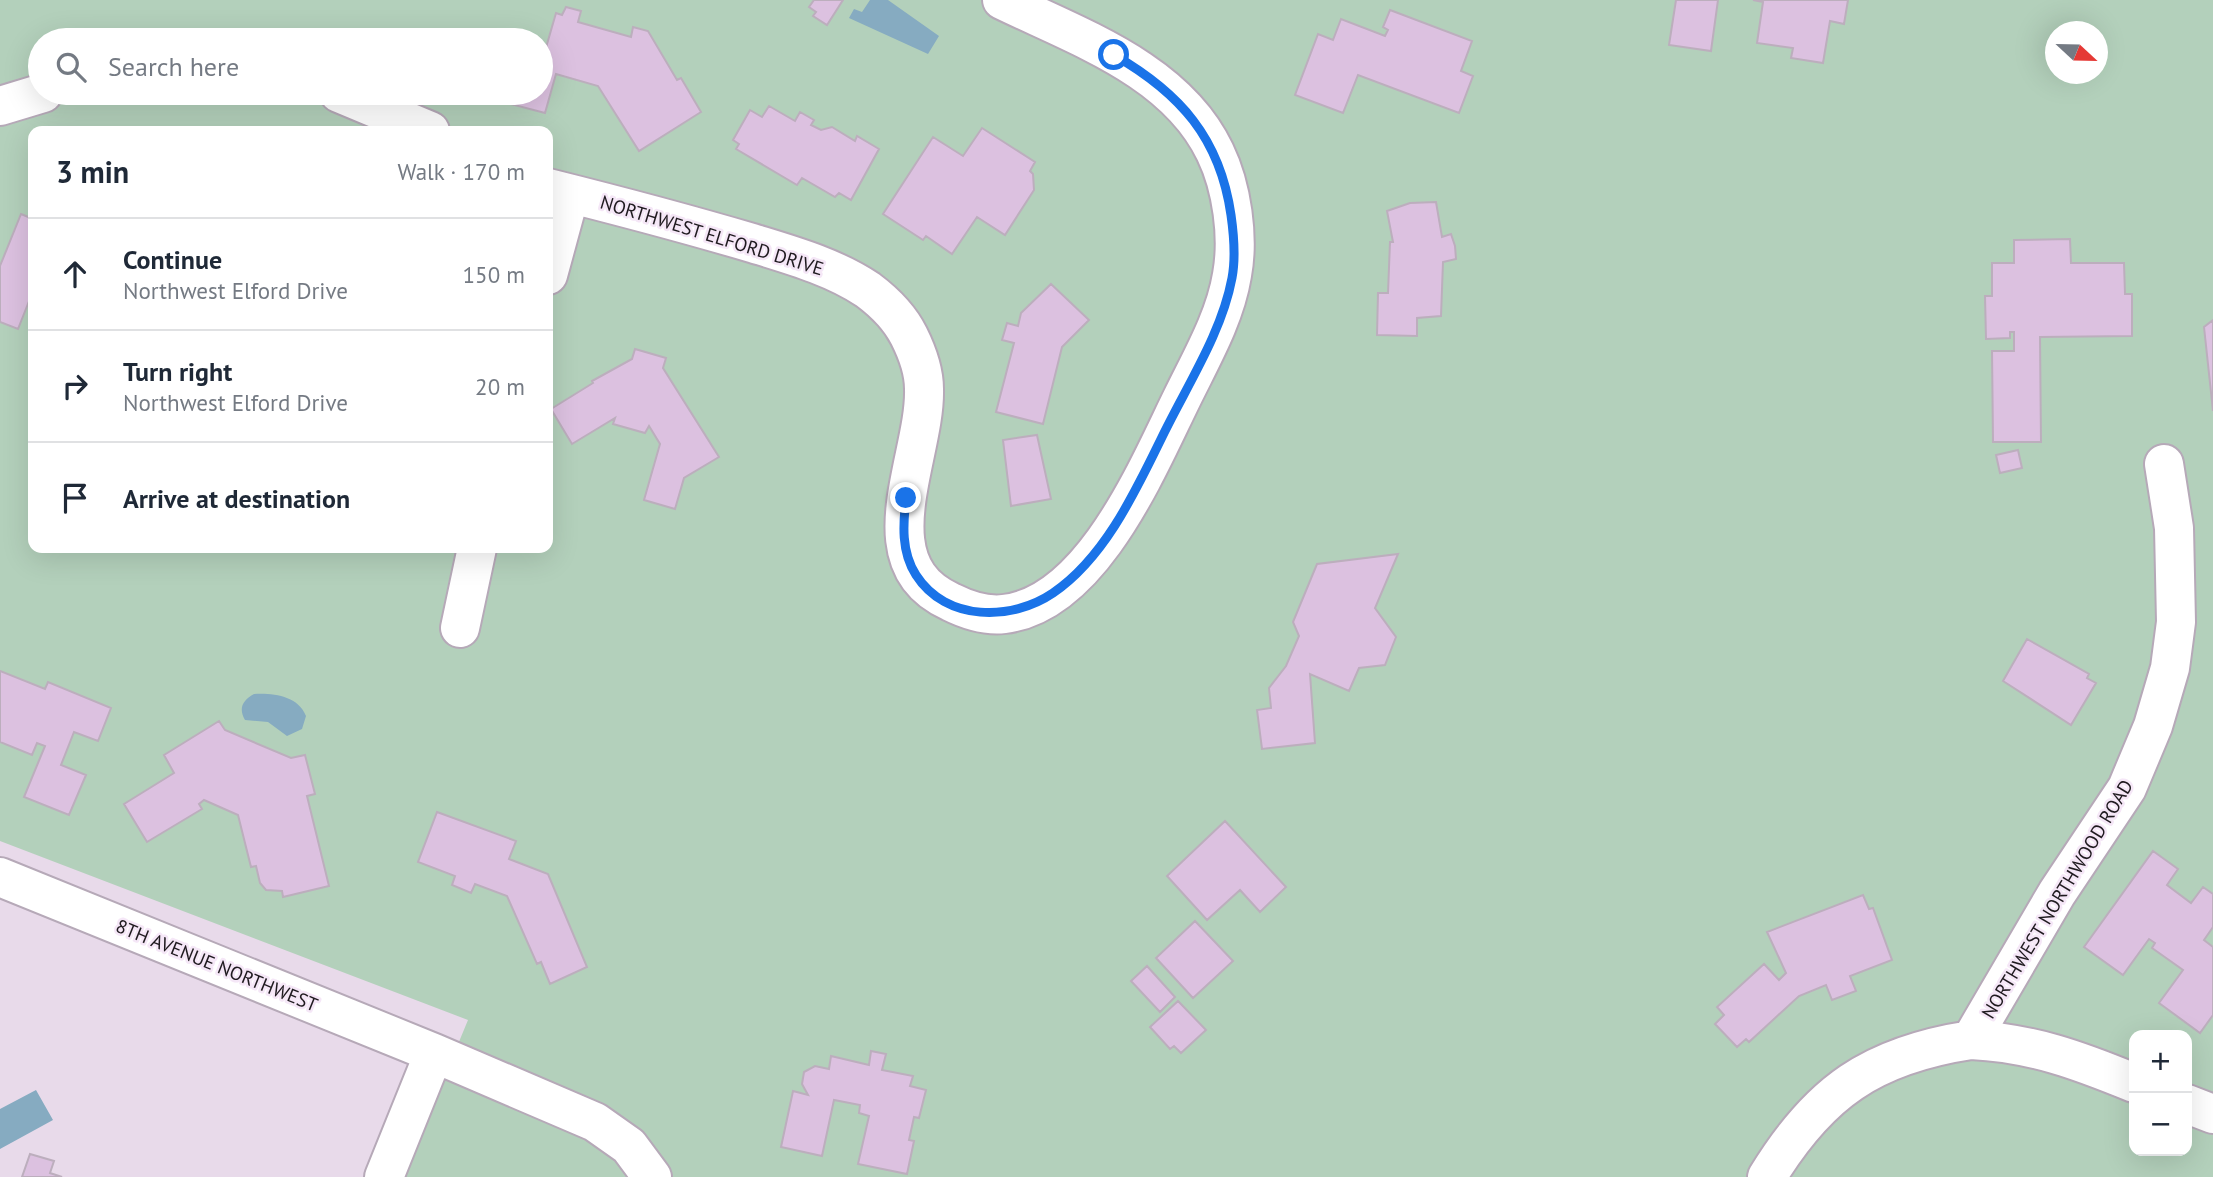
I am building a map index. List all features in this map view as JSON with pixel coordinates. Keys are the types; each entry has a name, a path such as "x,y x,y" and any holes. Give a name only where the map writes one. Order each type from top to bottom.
{"street":[{"name":"NORTHWEST ELFORD DRIVE","path":"559,191 644,210 787,254 840,274 869,291 893,312 908,333 919,360 924,387 922,424 903,527 907,554 916,576 945,600 984,614 1003,614 1036,604 1056,591 1081,568 1100,545 1134,491 1210,340 1232,279 1234,243 1220,165 1207,138 1175,100 1148,76 1114,55 1002,0"},
{"path":"0,106 28,98"},
{"path":"368,105 418,126"},
{"path":"553,237 559,191"},
{"name":"NORTHWEST NORTHWOOD ROAD","path":"1767,1177 1792,1136 1832,1093 1884,1064 1930,1046 1971,1040 2057,893 2127,788 2153,726 2169,668 2176,622 2174,528 2164,464"},
{"path":"460,628 476,553"},
{"name":"8TH AVENUE NORTHWEST","path":"0,877 435,1053 595,1122 629,1146 652,1177"},
{"path":"1971,1040 2012,1042 2063,1054 2129,1081"},
{"path":"384,1177 435,1053"},
{"path":"2192,1106 2213,1114"}],"green space":[{"path":"0,0 2213,0 2213,1177 403,1177 468,1020 0,841"}],"water":[{"path":"870,0 888,0 939,36 928,54 849,18 854,9 862,12"},
{"path":"254,694 277,695 297,704 306,716 302,729 287,736 268,722 245,720 243,705"},
{"path":"36,1090 53,1120 0,1149 0,1109"}],"building":[{"path":"814,0 843,0 827,25 813,16 816,12 809,7"},
{"path":"1676,0 1718,0 1711,51 1669,45"},
{"path":"1753,0 1848,0 1844,24 1830,21 1823,63 1791,58 1793,48 1757,43 1763,2"},
{"path":"566,7 581,11 578,22 631,37 633,27 648,31 677,80 681,78 701,112 639,151 598,86 556,74 553,85 552,28 556,13 562,15"},
{"path":"1390,10 1472,41 1461,71 1473,76 1459,113 1358,75 1343,113 1295,95 1318,34 1333,40 1341,19 1385,36 1388,30 1383,27"},
{"path":"514,105 547,105 545,113"},
{"path":"769,106 795,121 800,112 814,120 811,125 821,130 832,127 855,141 857,136 879,149 851,200 839,193 835,197 802,178 797,185 736,149 739,144 733,140 750,110 762,117"},
{"path":"982,128 1035,162 1030,171 1033,174 1034,190 1005,235 977,217 952,254 926,236 923,240 883,214 933,137 963,156"},
{"path":"1436,202 1442,237 1451,234 1456,259 1443,262 1441,316 1417,318 1417,336 1377,335 1378,293 1388,293 1390,242 1393,242 1387,211 1410,203"},
{"path":"21,214 28,217 28,304 18,329 0,322 0,266"},
{"path":"2070,239 2071,263 2124,263 2125,294 2132,294 2132,336 2040,337 2041,442 1993,442 1992,351 2014,351 2014,332 2010,332 2010,338 1986,339 1985,296 1992,296 1992,263 2014,263 2014,240"},
{"path":"1051,284 1089,320 1062,347 1043,424 996,412 1014,343 1002,340 1007,323 1018,326 1021,313"},
{"path":"2213,320 2213,411 2204,327"},
{"path":"635,349 666,358 663,368 719,457 684,478 675,509 644,500 660,444 649,426 645,433 613,424 615,418 572,444 553,412 553,408 593,383 592,381 632,359"},
{"path":"1037,435 1051,499 1011,506 1003,440"},
{"path":"2018,450 2022,468 2000,473 1996,455"},
{"path":"1398,554 1375,608 1396,637 1385,665 1359,668 1349,691 1310,674 1315,743 1262,749 1257,710 1271,708 1269,688 1286,666 1299,636 1293,622 1317,564"},
{"path":"2027,639 2089,674 2087,678 2096,683 2071,725 2003,681"},
{"path":"0,671 45,689 48,682 111,708 98,741 74,732 61,765 86,775 69,815 24,797 45,746 37,743 32,755 0,742"},
{"path":"219,721 225,730 291,758 305,755 315,794 307,796 329,886 283,897 282,891 266,890 260,883 256,866 251,867 238,815 204,800 199,804 202,809 147,842 124,804 174,773 164,755"},
{"path":"437,812 516,841 509,859 548,874 587,967 550,984 541,962 537,964 507,896 475,884 471,893 452,885 455,876 418,862"},
{"path":"1225,821 1286,887 1260,912 1240,890 1207,920 1167,876"},
{"path":"2153,851 2178,869 2167,885 2191,903 2203,887 2213,894 2213,927 2204,940 2213,947 2213,1015 2200,1033 2159,1003 2183,970 2152,948 2155,943 2149,939 2123,975 2084,947"},
{"path":"1863,895 1869,909 1873,908 1892,960 1850,976 1856,991 1832,1000 1826,985 1799,996 1749,1042 1746,1039 1737,1047 1715,1024 1724,1015 1717,1007 1764,964 1779,980 1786,973 1767,932"},
{"path":"1195,921 1233,961 1193,998 1156,958"},
{"path":"1147,966 1175,997 1160,1012 1131,981"},
{"path":"1178,1001 1206,1030 1181,1053 1174,1046 1170,1049 1150,1027"},
{"path":"871,1051 886,1054 882,1070 913,1076 910,1086 926,1090 919,1118 914,1117 909,1140 914,1141 907,1174 858,1164 869,1116 859,1113 860,1105 834,1100 822,1156 781,1147 793,1091 808,1095 802,1084 804,1072 815,1066 829,1069 831,1056 869,1065"},
{"path":"30,1154 54,1161 50,1173 62,1177 22,1177"}],"route":[{"path":"906,498 903,527 907,554 916,576 930,589 945,600 984,614 1019,611 1036,604 1056,591 1081,568 1117,520 1160,442 1210,340 1226,300 1234,259 1225,179 1207,138 1175,100 1148,76 1114,55"}]}
